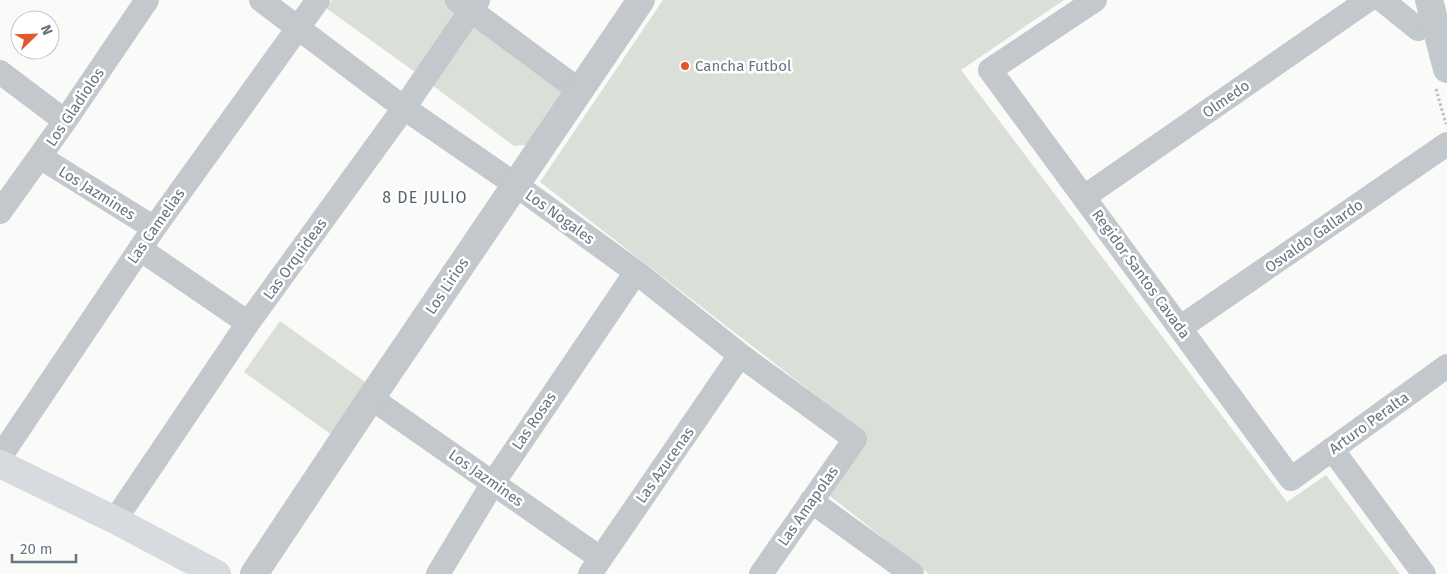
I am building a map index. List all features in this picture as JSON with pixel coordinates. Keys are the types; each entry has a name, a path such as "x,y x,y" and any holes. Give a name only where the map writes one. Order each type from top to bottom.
{"main road":[{"path":"0,464 115,520 217,574"}],"street":[{"name":"Los Gladiolos","path":"0,212 65,121 147,0"},
{"name":"Los Nogales","path":"261,0 404,108 516,185 636,272 740,355 855,439"},
{"name":"Las Camelias","path":"0,457 154,228 318,0"},
{"name":"Los Lirios","path":"254,574 641,0"},
{"name":"Regidor Santos Cavada","path":"1095,0 990,70 1181,327 1291,480"},
{"name":"Olmedo","path":"1084,197 1368,0"},
{"path":"1382,0 1418,29"},
{"path":"1429,0 1447,69"},
{"path":"469,4 580,91"},
{"name":"Las Orquideas","path":"115,520 248,323 404,108 469,4"},
{"path":"0,72 65,121"},
{"name":"Osvaldo Gallardo","path":"1181,327 1447,144"},
{"name":"Los Jazmines","path":"40,157 154,228"},
{"path":"140,249 248,323"},
{"name":"Las Rosas","path":"438,574 493,483 636,272"},
{"name":"Las Azucenas","path":"595,566 740,355"},
{"name":"Arturo Peralta","path":"1291,480 1447,366"},
{"name":"Los Jazmines","path":"371,398 493,483 595,566"},
{"name":"Las Amapolas","path":"760,574 855,439"},
{"path":"1332,449 1424,574"},
{"path":"811,501 912,574"}],"shaded area":[{"path":"332,0 446,0 460,10 415,72 326,8"},
{"path":"663,0 1064,0 961,70 1287,502 1326,475 1400,574 929,574 830,496 867,435 540,182"},
{"path":"474,19 567,88 526,145 514,146 428,82"},
{"path":"280,321 368,384 332,435 244,372"}],"place":[{"name":"Cancha Futbol","path":"685,66"}],"district":[{"name":"8 DE JULIO","path":"425,197"}]}
